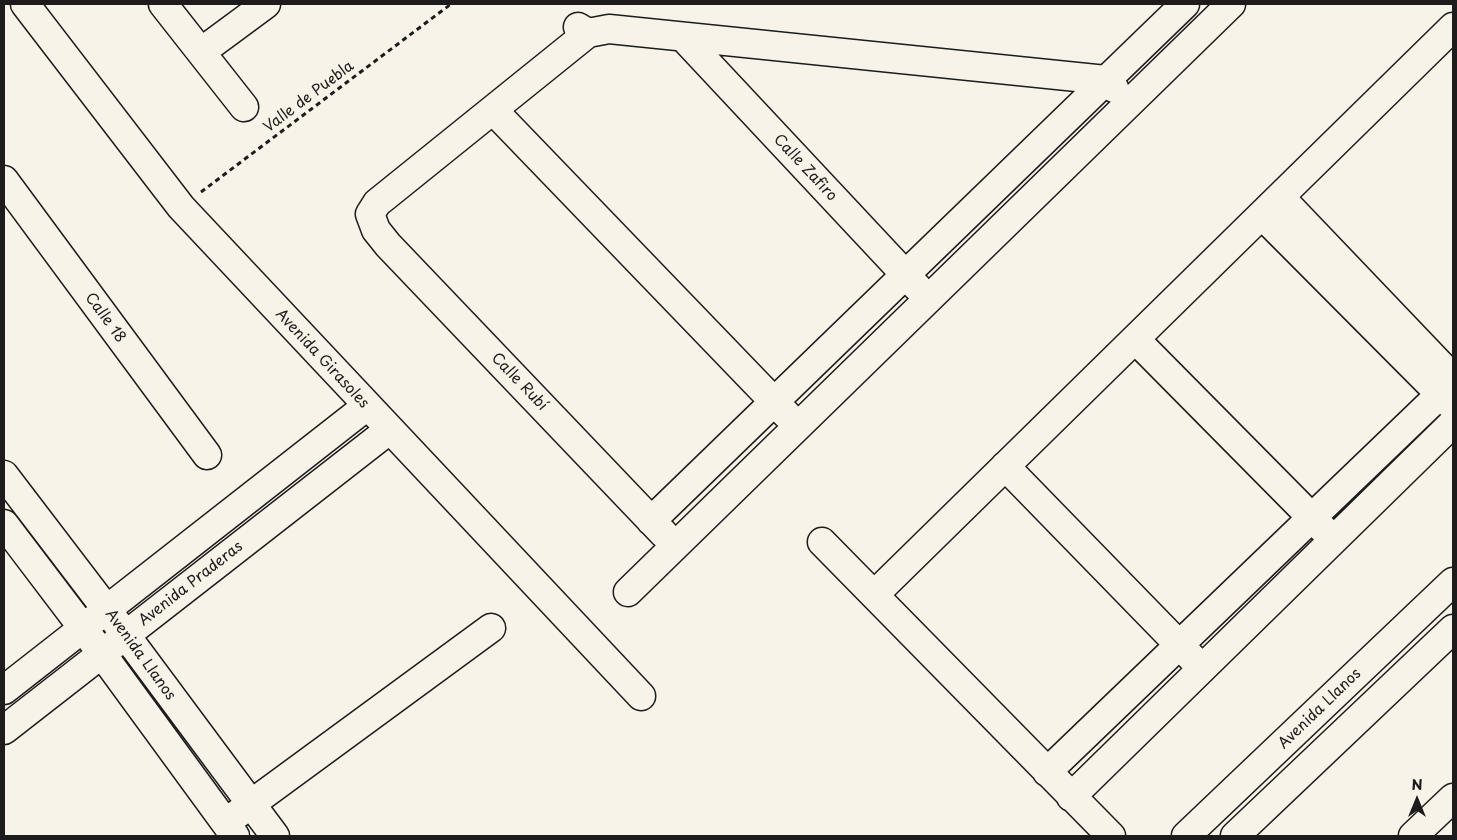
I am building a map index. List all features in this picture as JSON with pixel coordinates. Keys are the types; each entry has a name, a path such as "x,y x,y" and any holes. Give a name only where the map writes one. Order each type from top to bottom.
{"street":[{"name":"Avenida Girasoles","path":"26,4 181,207 640,696"},
{"path":"163,4 244,107"},
{"path":"201,52 266,4"},
{"path":"651,521 1185,4"},
{"path":"628,592 1130,103 1220,7"},
{"path":"874,595 1453,27"},
{"path":"798,426 493,110 583,30 609,30 683,37 1106,80 1130,103"},
{"name":"Calle Zafiro","path":"683,37 929,299"},
{"name":"Calle Rubí","path":"493,110 377,203 370,214 376,230 388,245 676,546"},
{"name":"Calle 18","path":"4,180 207,456"},
{"path":"1047,772 1312,518 1450,390 1271,206"},
{"path":"1136,339 1334,540"},
{"name":"Avenida Praderas","path":"4,690 367,406"},
{"path":"1071,796 1453,423"},
{"name":"Avenida Praderas","path":"4,730 389,430"},
{"path":"1005,466 1202,668"},
{"name":"Avenida Llanos","path":"4,475 275,836"},
{"path":"241,506 260,530"},
{"name":"Avenida Llanos","path":"4,524 84,628 230,830"},
{"path":"822,542 1111,836"},
{"name":"Avenida Llanos","path":"1186,836 1453,582"},
{"path":"230,830 251,804 491,628"},
{"path":"1235,836 1453,629"},
{"path":"1413,836 1453,798"}],"path":[{"name":"Valle de Puebla","path":"181,207 451,4"}]}
